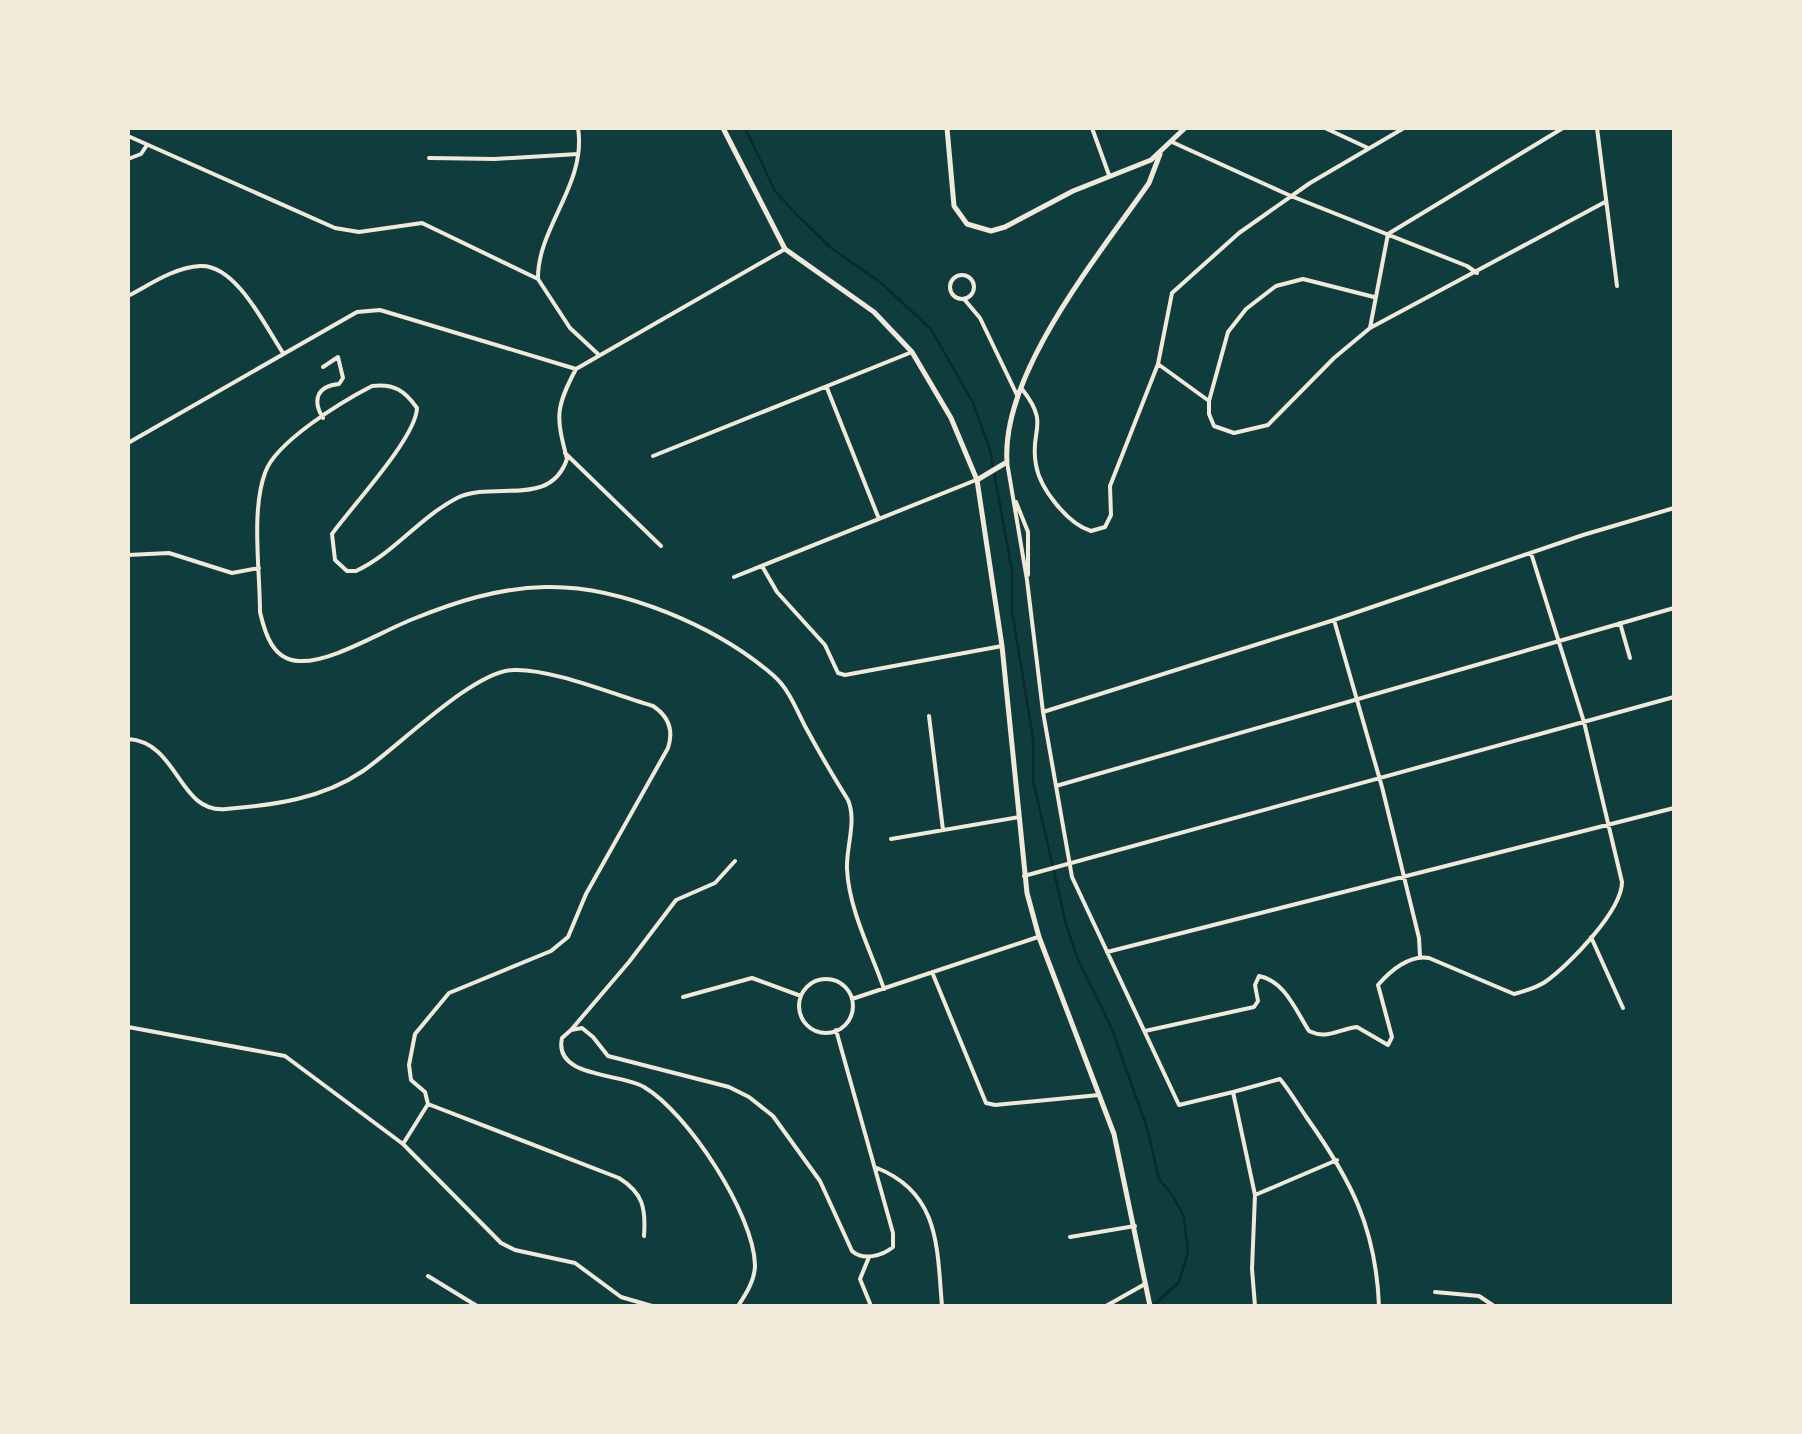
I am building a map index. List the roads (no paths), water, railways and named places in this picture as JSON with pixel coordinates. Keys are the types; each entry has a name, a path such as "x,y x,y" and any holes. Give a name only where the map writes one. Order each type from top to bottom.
{"main road":[{"path":"723,128 785,249 874,312 912,352 950,418 978,480 1002,646 1024,876 1039,937 1122,1158 1150,1306"},
{"path":"947,128 954,206 967,224 991,231 1160,154 1185,128"},
{"path":"978,480 1004,464 1009,428 1042,338 1149,183 1160,154"}],"street":[{"path":"538,279 542,256 567,197 578,154 578,128"},
{"path":"1092,128 1109,175"},
{"path":"1324,128 1368,148"},
{"path":"1022,389 1040,420 1035,451 1038,474 1073,522 1091,532 1100,530 1110,521 1110,486 1158,364 1172,294 1220,248 1291,196 1404,128"},
{"path":"1370,328 1388,234 1563,128"},
{"path":"1598,128 1618,286"},
{"path":"128,136 335,228 359,232 422,223 538,279 570,328 598,354"},
{"path":"1172,142 1477,273"},
{"path":"128,159 141,154 147,145"},
{"path":"429,158 578,154"},
{"path":"1375,297 1302,280 1276,286 1246,309 1228,332 1209,401 1210,421 1234,434 1268,425 1334,358 1370,328 1606,202"},
{"path":"785,249 576,369 558,405 564,467 550,484 528,490 466,494 363,568 347,572 335,560 332,534 389,463 417,419 417,408 408,396 385,384 354,396 286,444 264,472 259,509 260,612 272,646 296,661 325,656 451,604 486,594 546,587 574,588 634,602 704,627 781,683 848,800 850,888 884,989"},
{"path":"128,296 183,270 216,268 241,290 282,353"},
{"path":"964,299 973,292 973,284 962,276 954,278 950,288 980,318 1019,399"},
{"path":"128,443 357,312 380,310 576,369"},
{"path":"653,456 912,352"},
{"path":"323,367 338,357 343,378 339,384 326,385 318,392 316,401 323,418"},
{"path":"1158,364 1209,401"},
{"path":"827,388 879,518"},
{"path":"565,453 662,546"},
{"path":"1004,464 1028,532 1027,580"},
{"path":"734,577 978,480"},
{"path":"1014,498 1066,865 1179,1105 1280,1079 1349,1180 1374,1253 1379,1306"},
{"path":"1043,712 1674,508"},
{"path":"128,555 169,553 232,573 260,568"},
{"path":"1145,1031 1254,1007 1258,1001 1255,980 1259,976 1278,986 1309,1031 1316,1035 1328,1036 1358,1027 1388,1045 1392,1038 1378,984 1409,960 1420,956 1514,994 1548,980 1591,937 1622,893 1622,882 1584,722 1530,553"},
{"path":"762,566 776,592 825,644 838,674 1002,646"},
{"path":"1056,786 1674,608"},
{"path":"1334,620 1379,778 1420,956"},
{"path":"1620,623 1630,658"},
{"path":"128,739 147,742 162,753 197,801 208,809 221,810 284,802 330,789 361,772 454,700 500,672 534,672 664,712 672,736 668,748 586,894 568,936 551,951 449,993 415,1034 409,1065 411,1080 424,1092 428,1104"},
{"path":"1024,876 1674,697"},
{"path":"929,716 943,830"},
{"path":"1106,952 1674,808"},
{"path":"892,839 1019,817"},
{"path":"735,860 715,883 676,900 629,962 562,1038 560,1046 566,1060 586,1070 635,1082 667,1103 730,1190 751,1234 755,1269 752,1283 738,1306"},
{"path":"852,998 1039,937"},
{"path":"1591,937 1623,1008"},
{"path":"932,972 986,1103 1100,1095"},
{"path":"683,997 752,978 801,996"},
{"path":"826,979 842,984 852,998 848,1020 836,1030 811,1028 801,1014 801,996 811,984 826,979"},
{"path":"128,1027 285,1056 403,1144 501,1243 575,1263 620,1297 652,1306"},
{"path":"570,1030 582,1028 588,1032 608,1056 705,1080 749,1097 786,1130 811,1168 852,1251 856,1256 869,1257 888,1251 894,1244 836,1030"},
{"path":"1233,1092 1255,1196 1255,1306"},
{"path":"403,1144 428,1104"},
{"path":"428,1104 632,1186 643,1202 644,1236"},
{"path":"1255,1196 1336,1160"},
{"path":"876,1167 904,1181 925,1206 936,1245 942,1306"},
{"path":"1070,1237 1135,1226"},
{"path":"869,1257 860,1279 871,1306"},
{"path":"428,1276 477,1306"},
{"path":"1106,1306 1146,1283"},
{"path":"1435,1292 1479,1296 1494,1306"}],"waterway":[{"path":"745,128 775,191 796,214 830,247 881,283 931,329 973,403 990,450 1012,571 1012,611 1033,738 1033,780 1066,924 1077,957 1112,1029 1147,1128 1159,1179 1184,1217 1188,1252 1179,1282 1153,1306"}]}
